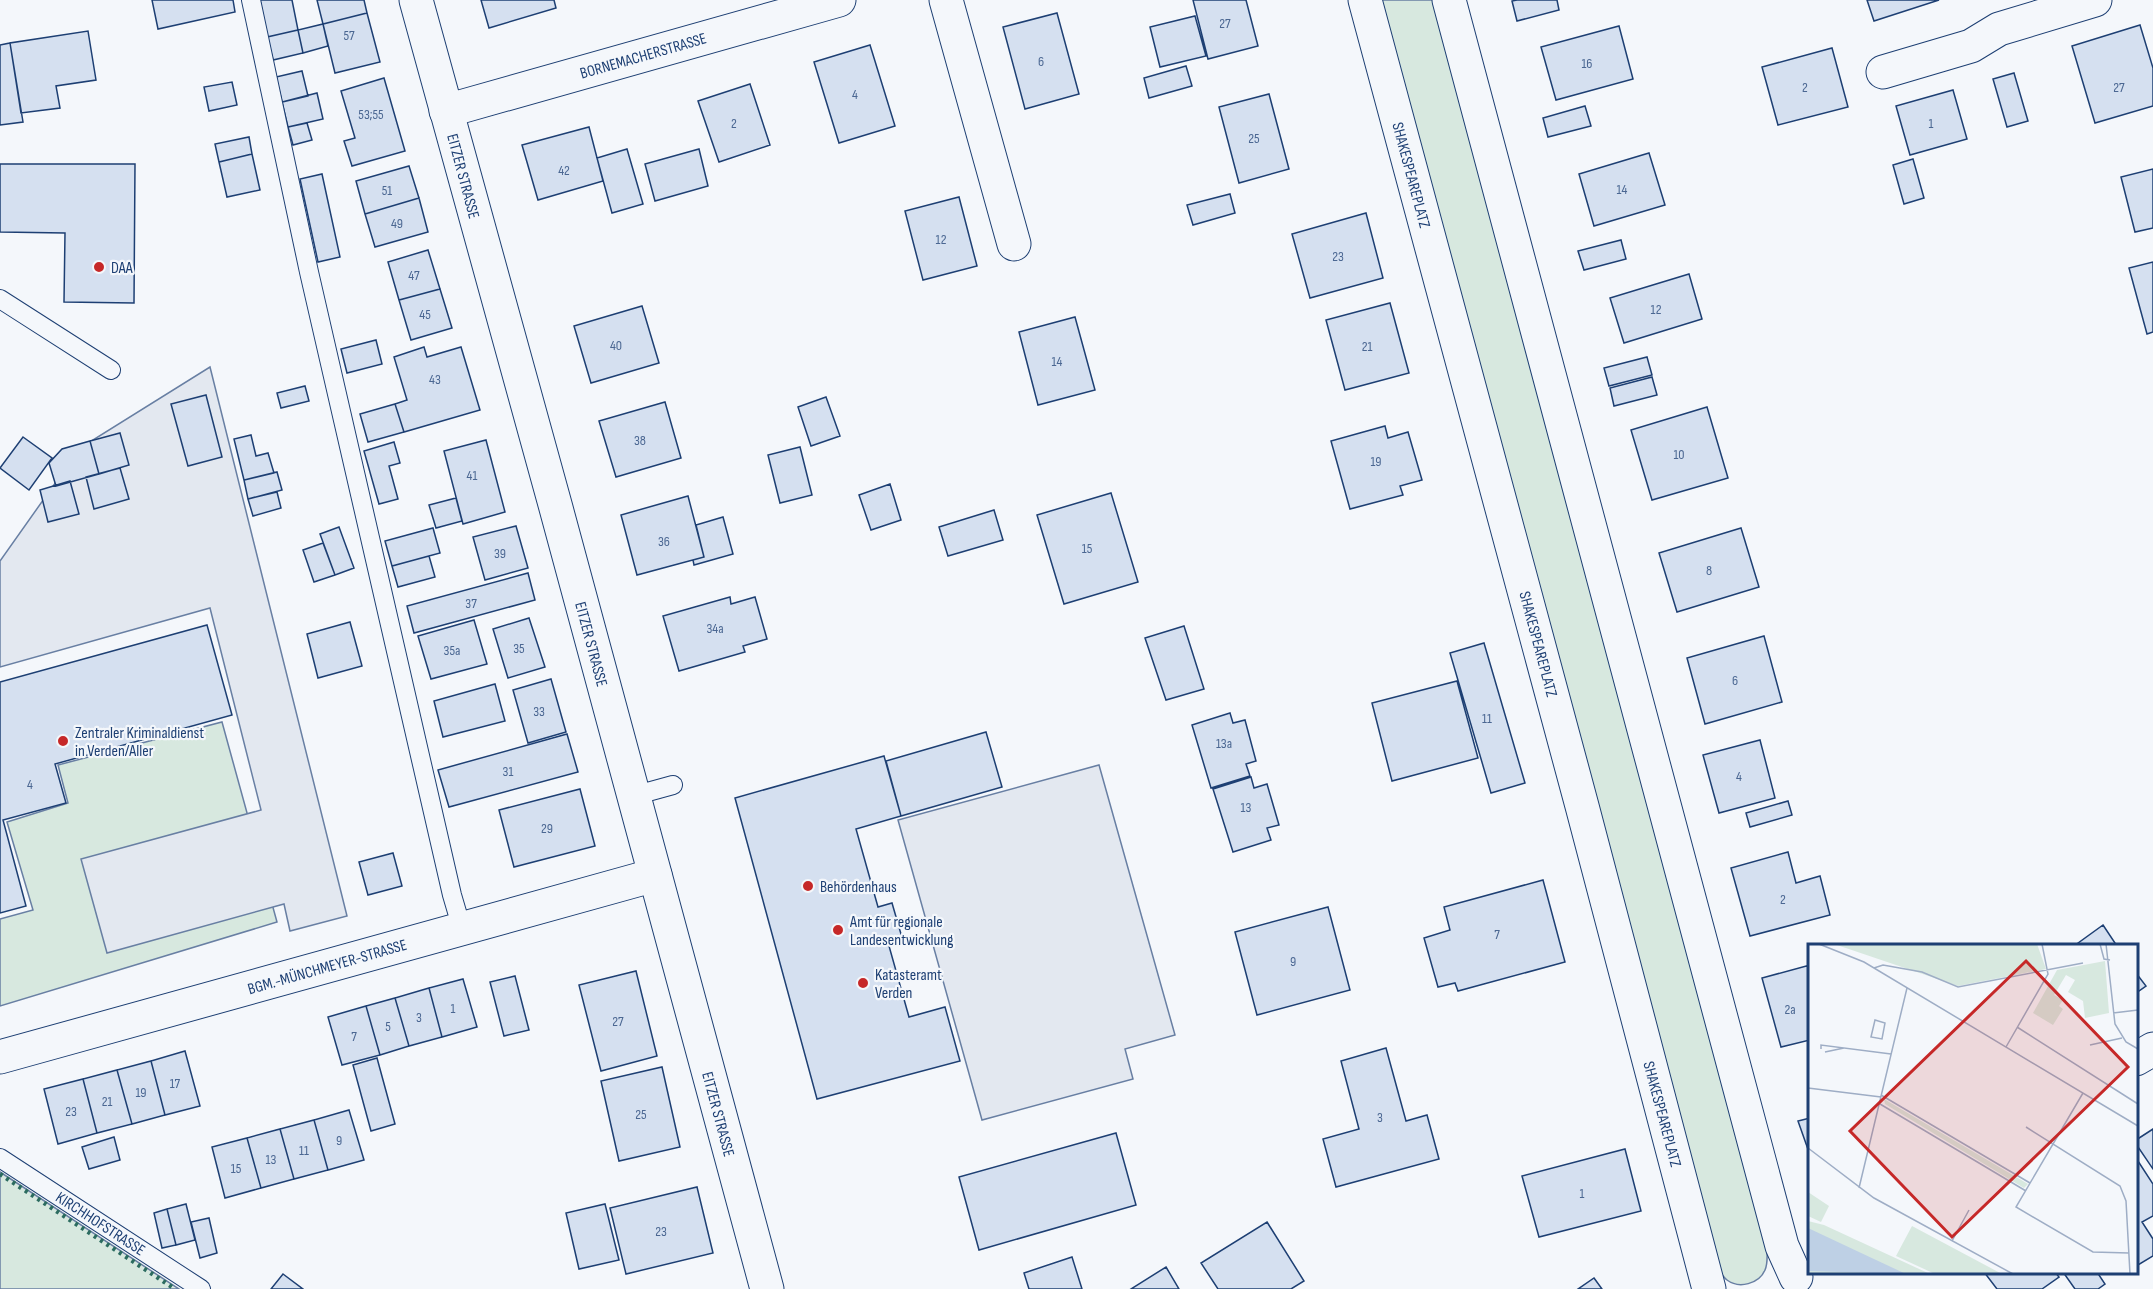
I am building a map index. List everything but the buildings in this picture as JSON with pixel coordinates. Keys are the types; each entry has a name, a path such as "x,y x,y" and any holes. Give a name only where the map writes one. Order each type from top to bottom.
{"street":[{"name":"EITZER STRASSE","path":"416,0 767,1289"},
{"name":"BORNEMACHERSTRASSE","path":"446,111 839,0"},
{"path":"946,0 1014,244"},
{"name":"SHAKESPEAREPLATZ","path":"1365,0 1582,806 1709,1289"},
{"path":"1449,0 1779,1235 1796,1278"},
{"path":"1883,72 1971,46 1999,29 2095,0"},
{"name":"BGM.-MÜNCHMEYER-STRASSE","path":"0,1057 655,875"},
{"path":"2138,1058 2153,1049"}],"lane":[{"path":"250,0 317,307 449,884 462,929"},
{"path":"0,299 111,370"},
{"path":"633,796 673,785"},
{"name":"KIRCHHOFSTRASSE","path":"0,1158 201,1289"}],"shaded area":[{"path":"1378,0 1435,0 1767,1250 1765,1270 1758,1279 1748,1284 1732,1283 1717,1268"},
{"path":"210,367 347,916 290,931 284,904 107,953 81,859 261,810 210,608 0,667 0,561 80,448"},
{"path":"222,722 277,922 0,1006 0,919 33,910 7,822 68,803 58,765"},
{"path":"1099,765 1175,1035 1125,1049 1133,1079 982,1120 898,820"},
{"path":"0,1172 179,1289 0,1289"}],"hedge":[{"path":"0,1174 172,1287"}],"place":[{"name":"DAA","path":"99,267"},
{"name":"Zentraler Kriminaldienst in Verden/Aller","path":"63,741"},
{"name":"Behördenhaus","path":"808,886"},
{"name":"Amt für regionale Landesentwicklung","path":"838,930"},
{"name":"Katasteramt Verden","path":"863,983"}]}
